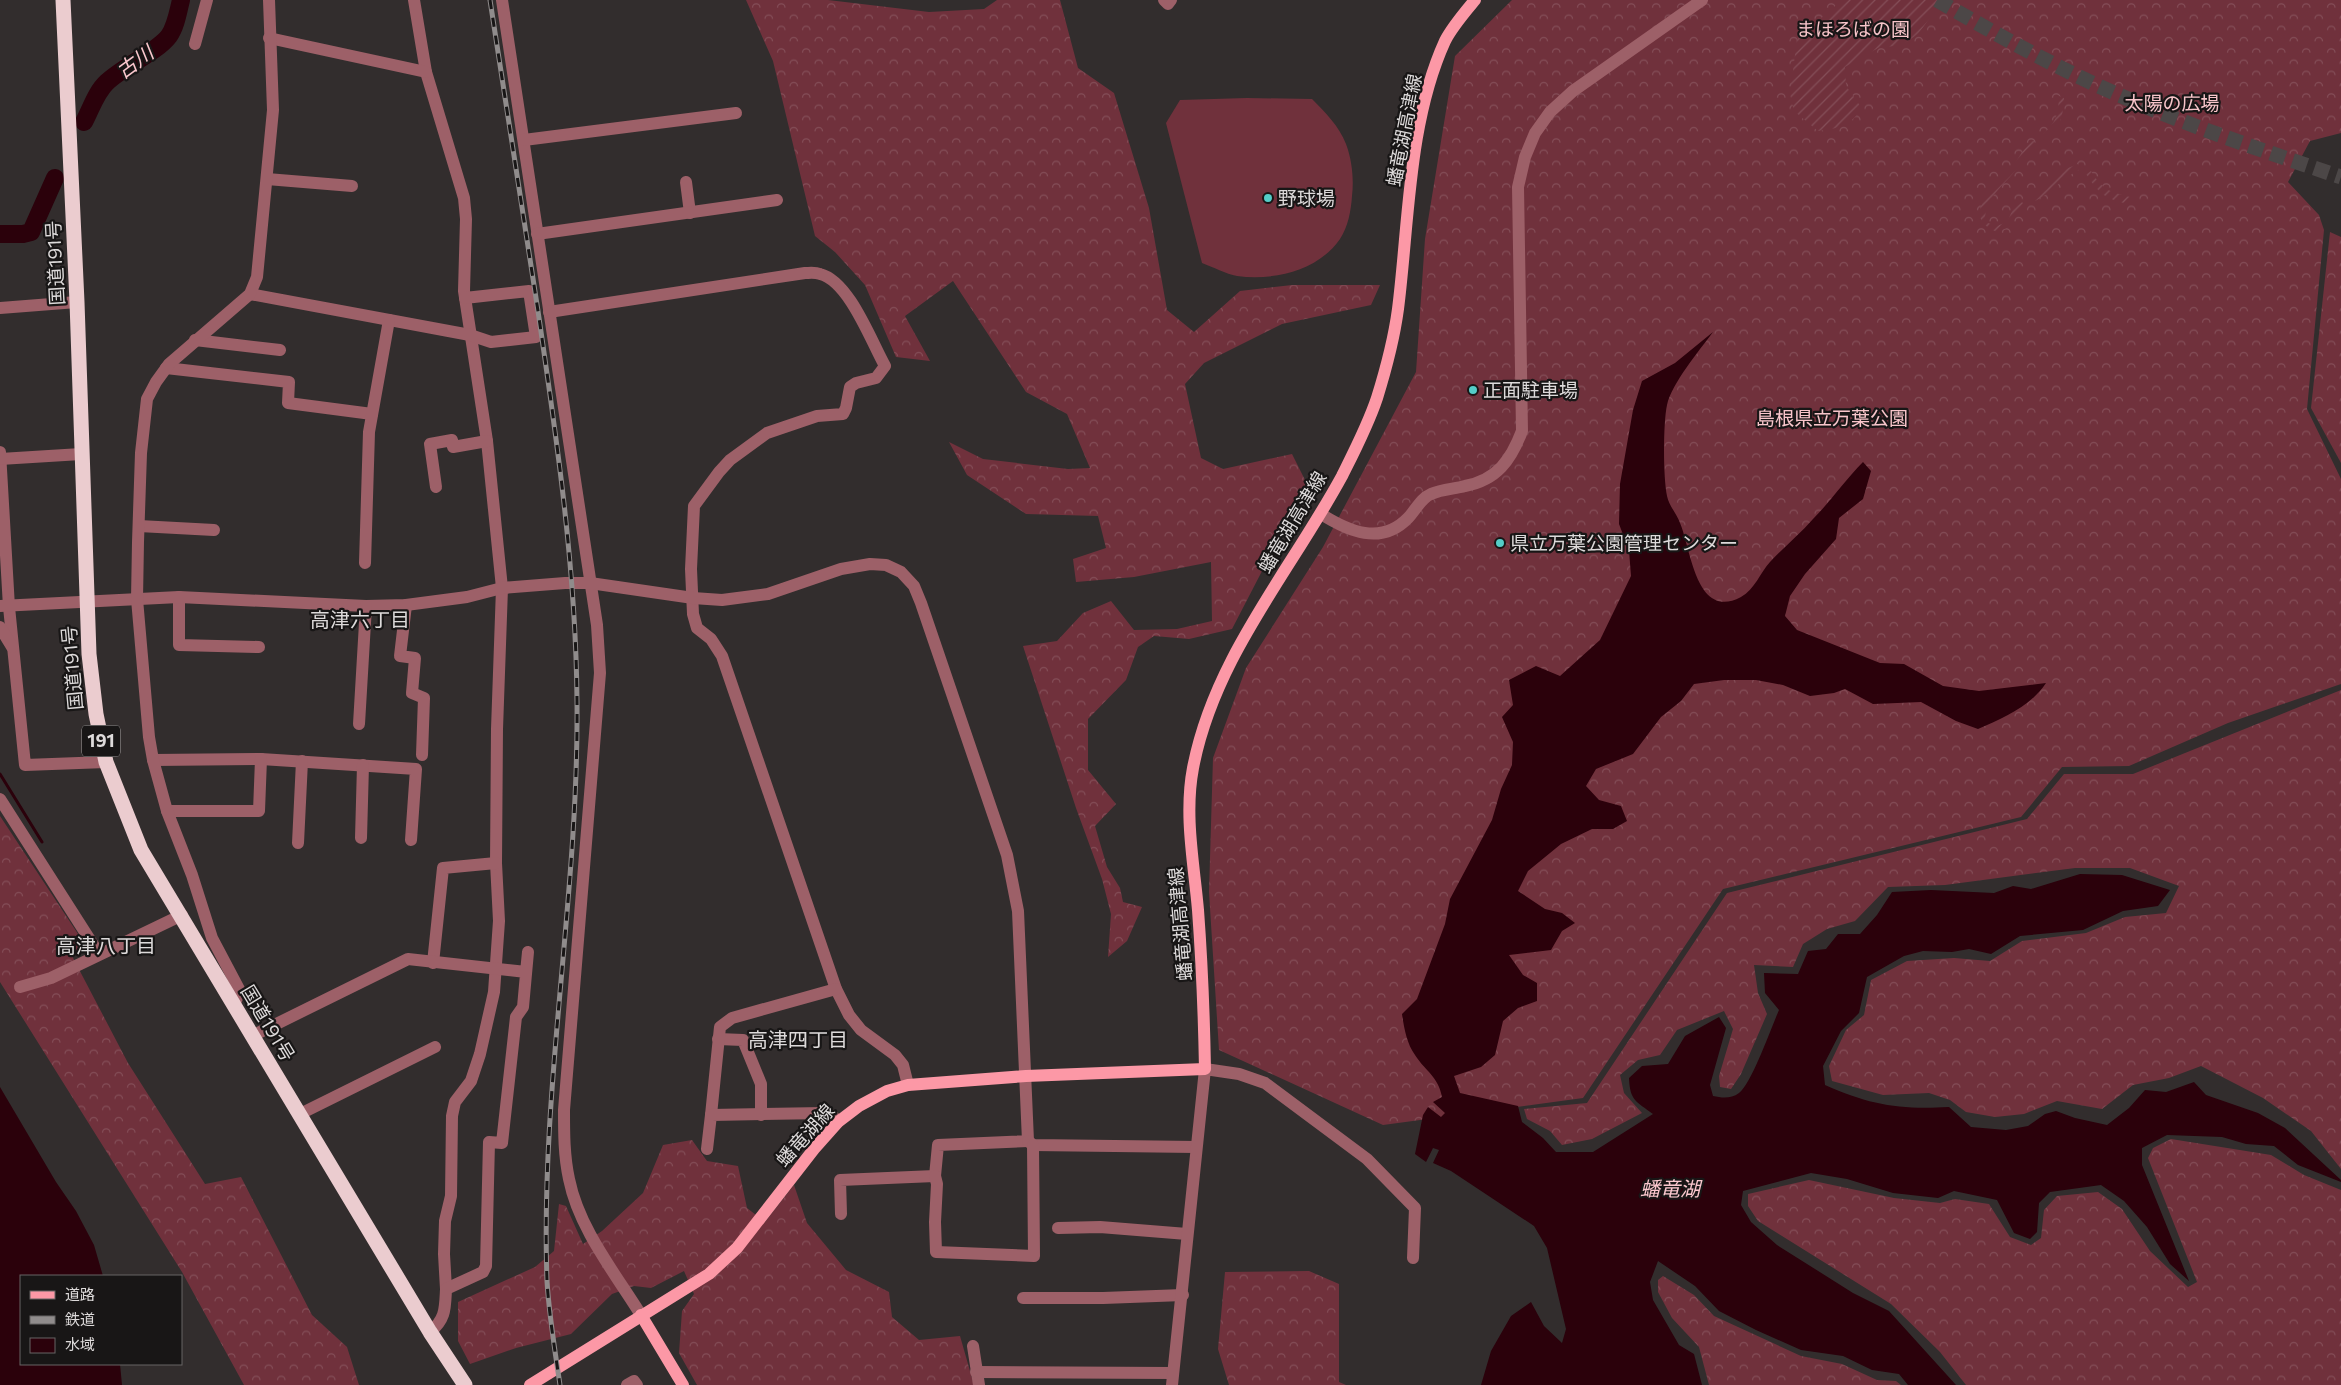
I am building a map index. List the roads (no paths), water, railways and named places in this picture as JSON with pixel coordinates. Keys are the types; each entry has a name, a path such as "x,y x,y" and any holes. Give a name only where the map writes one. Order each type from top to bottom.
{"highway":[{"name":"国道191号","path":"63,0 77,302 86,602 89,654 96,714 106,762 141,850 182,915 252,1036 430,1332 464,1385"}],"main road":[{"name":"蟠竜湖高津線","path":"1204,1069 1204,988 1190,822 1192,773 1201,731 1222,677 1235,652 1321,514 1362,437 1376,402 1388,359 1398,311 1417,139 1430,78 1446,38 1475,0"},
{"name":"蟠竜湖線","path":"530,1385 708,1274 736,1248 814,1149 838,1122 860,1106 887,1091 908,1085 1026,1076 1204,1069"},
{"path":"641,1315 683,1385"}],"street":[{"path":"195,44 207,0"},
{"path":"234,1005 240,991 212,938 192,874 167,811 153,760 149,738 138,599 139,526 144,417 147,399 166,368 195,340 250,294 257,277 273,110 269,0"},
{"path":"414,0 426,72 464,198 466,219 465,298 487,441 502,588 497,729 496,863 499,921 497,969 494,992 472,1081 455,1102 452,1116 451,1196 445,1222 446,1304 441,1323 430,1332"},
{"path":"502,0 597,625 600,673 564,1110 564,1143 569,1181 580,1212 596,1244 641,1315"},
{"path":"1164,0 1168,4 1171,0"},
{"path":"1321,514 1344,528 1369,534 1392,530 1407,519 1429,494 1474,484 1488,479 1503,468 1514,452 1522,431 1518,188 1525,157 1535,133 1550,112 1573,91 1702,0"},
{"path":"269,38 426,72"},
{"path":"524,140 736,114"},
{"path":"267,179 352,186"},
{"path":"686,182 690,213"},
{"path":"537,234 777,200"},
{"path":"549,312 805,273 820,273 832,280 845,292 885,366 876,378 856,383 850,387 843,414 817,416 767,433 730,460 694,506 691,570 693,614 697,628 711,639 722,656 836,989 849,1015 861,1030 895,1055 903,1065 908,1085"},
{"path":"250,294 470,335 491,342 536,337 529,292 465,298"},
{"path":"0,308 77,302"},
{"path":"365,563 369,432 389,320"},
{"path":"195,340 280,350"},
{"path":"166,368 289,382 288,403 372,414"},
{"path":"436,487 430,444 452,440 453,447 487,441"},
{"path":"0,452 4,607 13,649 25,765 106,762"},
{"path":"0,459 82,454"},
{"path":"139,526 214,530"},
{"path":"4,607 178,597 366,606 406,605 467,597 502,588 590,583 693,598 722,600 768,594 841,569 870,564 886,565 901,572 914,586 1004,846 1014,884 1018,912 1031,1143 1034,1256 936,1252 935,1176 938,1145 1031,1143 1196,1147"},
{"path":"178,597 179,645 259,648"},
{"path":"406,605 400,656 414,658 412,693 424,698 422,755"},
{"path":"359,724 366,606"},
{"path":"0,627 13,649"},
{"path":"153,760 261,759 416,769 411,840"},
{"path":"167,811 259,811 261,759"},
{"path":"298,843 302,762"},
{"path":"360,838 363,765"},
{"path":"0,799 99,954"},
{"path":"434,963 443,868 496,863"},
{"path":"20,987 50,978 182,915"},
{"path":"252,1036 408,959 526,972 528,952 523,1007 516,1017 502,1143 489,1142 486,1266 483,1272 446,1289"},
{"path":"707,1149 720,1028 732,1018 836,989"},
{"path":"718,1039 743,1040 761,1084 761,1115"},
{"path":"300,1114 435,1047"},
{"path":"976,1372 1173,1379 1183,1295 1187,1234 1204,1069 1239,1074 1265,1083 1367,1159 1415,1208 1413,1258"},
{"path":"710,1115 824,1113 833,1116 838,1122"},
{"path":"841,1214 840,1180 935,1176"},
{"path":"1058,1228 1100,1227 1187,1234"},
{"path":"1023,1298 1183,1295"},
{"path":"973,1346 979,1385"},
{"path":"627,1385 634,1381 637,1385"}],"water":[{"name":"蟠竜湖","path":"1713,332 1674,387 1667,405 1664,437 1667,496 1680,523 1698,579 1705,591 1714,599 1726,602 1746,594 1766,566 1820,512 1863,462 1871,471 1863,499 1839,518 1836,539 1805,574 1790,596 1785,616 1797,630 1880,663 1904,664 1943,686 1979,691 2046,683 2024,705 1978,729 1956,721 1921,702 1873,704 1845,689 1834,693 1810,696 1783,685 1756,680 1724,680 1694,684 1681,701 1661,717 1633,754 1596,769 1586,786 1599,800 1621,806 1627,821 1613,829 1592,829 1561,844 1528,871 1518,891 1545,909 1562,913 1575,923 1562,931 1551,950 1509,955 1523,975 1537,983 1537,1001 1518,1008 1503,1021 1495,1055 1481,1067 1454,1076 1460,1093 1518,1106 1522,1122 1543,1138 1556,1152 1593,1152 1653,1114 1635,1100 1631,1092 1629,1078 1642,1066 1668,1064 1685,1036 1719,1017 1726,1028 1710,1085 1713,1096 1726,1098 1739,1093 1750,1078 1779,1010 1765,993 1764,973 1798,974 1808,951 1826,949 1838,934 1860,934 1877,915 1892,892 1931,890 1994,893 2013,886 2031,889 2080,874 2122,875 2170,890 2158,906 2123,911 2083,930 2020,936 1991,954 1969,949 1952,952 1923,951 1904,956 1867,977 1859,1013 1841,1031 1823,1066 1825,1085 1871,1102 1886,1105 1915,1108 1949,1107 1971,1127 2006,1130 2028,1126 2045,1114 2056,1111 2075,1118 2107,1125 2129,1108 2145,1090 2166,1092 2194,1082 2206,1095 2258,1113 2285,1128 2341,1180 2341,1182 2298,1165 2274,1146 2246,1144 2222,1137 2167,1135 2142,1148 2142,1165 2189,1281 2170,1264 2147,1227 2124,1201 2101,1185 2050,1192 2039,1203 2037,1232 2030,1239 2014,1233 1997,1200 1954,1191 1938,1198 1893,1193 1847,1179 1811,1173 1743,1191 1741,1205 1751,1222 1777,1245 1853,1293 1889,1311 1956,1385 1908,1385 1899,1374 1872,1370 1843,1356 1801,1350 1719,1311 1695,1286 1658,1261 1650,1282 1653,1300 1679,1345 1694,1354 1702,1385 1481,1385 1491,1351 1511,1316 1531,1302 1544,1326 1562,1343 1566,1329 1547,1248 1534,1226 1451,1171 1433,1163 1439,1150 1433,1148 1426,1162 1415,1154 1423,1115 1428,1107 1441,1117 1445,1113 1433,1102 1442,1097 1438,1084 1412,1051 1406,1036 1402,1014 1417,999 1445,924 1450,899 1492,820 1501,789 1512,765 1513,742 1502,717 1513,705 1509,680 1536,666 1560,676 1600,640 1631,576 1629,550 1619,524 1620,484 1633,410 1642,381 1675,363"},
{"path":"0,1087 56,1182 76,1211 94,1245 103,1275 20,1275 20,1365 120,1365 122,1385 0,1385"}],"waterway":[{"name":"古川","path":"84,122 103,86 122,70 157,48 169,36 175,23 181,0"},
{"name":"古川","path":"0,234 31,232 55,178"},
{"path":"0,774 42,842"}],"tunnel":[{"path":"1937,0 2023,48 2112,92 2197,127 2341,177"}],"railway":[{"path":"490,0 538,311 558,457 569,554 576,652 576,774 567,919 554,1063 546,1208 548,1294 560,1385"}],"place":[{"name":"野球場","path":"1268,198"},
{"name":"正面駐車場","path":"1473,390"},
{"name":"県立万葉公園管理センター","path":"1500,543"}],"district":[{"name":"高津六丁目","path":"360,620"},
{"name":"高津八丁目","path":"106,946"},
{"name":"高津四丁目","path":"798,1040"}],"park label":[{"name":"まほろばの園","path":"1853,29"},
{"name":"太陽の広場","path":"2172,103"},
{"name":"島根県立万葉公園","path":"1832,418"}]}
